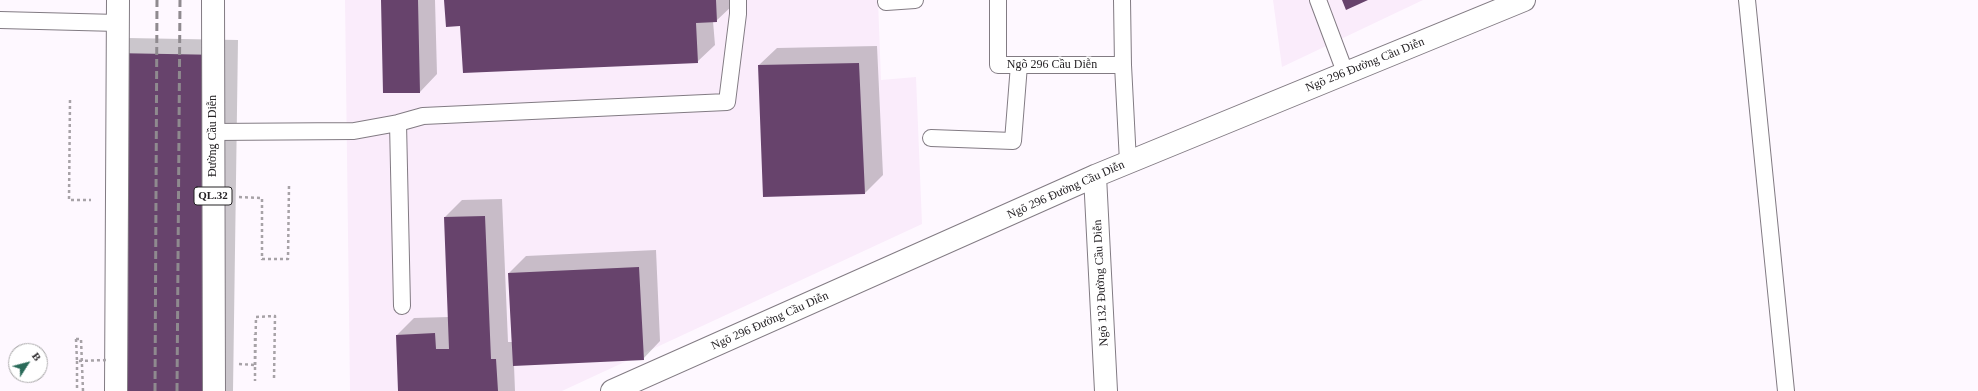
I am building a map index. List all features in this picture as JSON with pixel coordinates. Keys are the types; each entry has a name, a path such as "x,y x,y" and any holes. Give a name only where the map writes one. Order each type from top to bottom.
{"main road":[{"path":"116,391 118,0"},
{"name":"Đường Cầu Diễn","path":"213,0 212,132 214,391"},
{"name":"Ngõ 296 Đường Cầu Diễn","path":"612,391 1095,176 1345,72 1524,0"},
{"name":"Ngõ 132 Đường Cầu Diễn","path":"1095,176 1106,391"}],"lane":[{"path":"212,132 354,130 398,123 423,116 727,102 738,14 738,0"},
{"path":"886,2 915,0"},
{"name":"Ngõ 296 Cầu Diễn","path":"998,0 998,65 1123,65"},
{"path":"1122,0 1123,65 1128,162"},
{"path":"1318,0 1345,72"},
{"path":"1747,0 1786,391"},
{"path":"0,20 118,23"},
{"path":"931,138 1013,141 1019,65"},
{"path":"398,123 402,306"}],"path":[{"path":"68,200 70,100"},
{"path":"262,198 262,259 288,259 288,185"},
{"path":"255,334 255,381 256,317 275,316 274,379"},
{"path":"77,391 76,339 81,339 83,391"},
{"path":"77,361 108,360"}],"shaded area":[{"path":"345,0 878,0 881,80 916,77 922,224 562,391 350,391"},
{"path":"1273,0 1423,0 1282,67"}],"building":[{"path":"381,0 418,0 420,93 383,93"},
{"path":"444,0 716,0 717,22 696,23 698,63 463,73 460,26 446,27"},
{"path":"1342,0 1368,0 1346,10"},
{"path":"112,53 223,55 218,391 107,391"},
{"path":"859,63 865,194 763,197 758,65"},
{"path":"485,216 491,359 496,359 498,391 398,391 396,335 435,333 436,349 449,349 444,217"},
{"path":"639,267 644,360 513,366 508,273"}],"railway":[{"path":"155,391 157,0"},
{"path":"177,391 180,0"}]}
